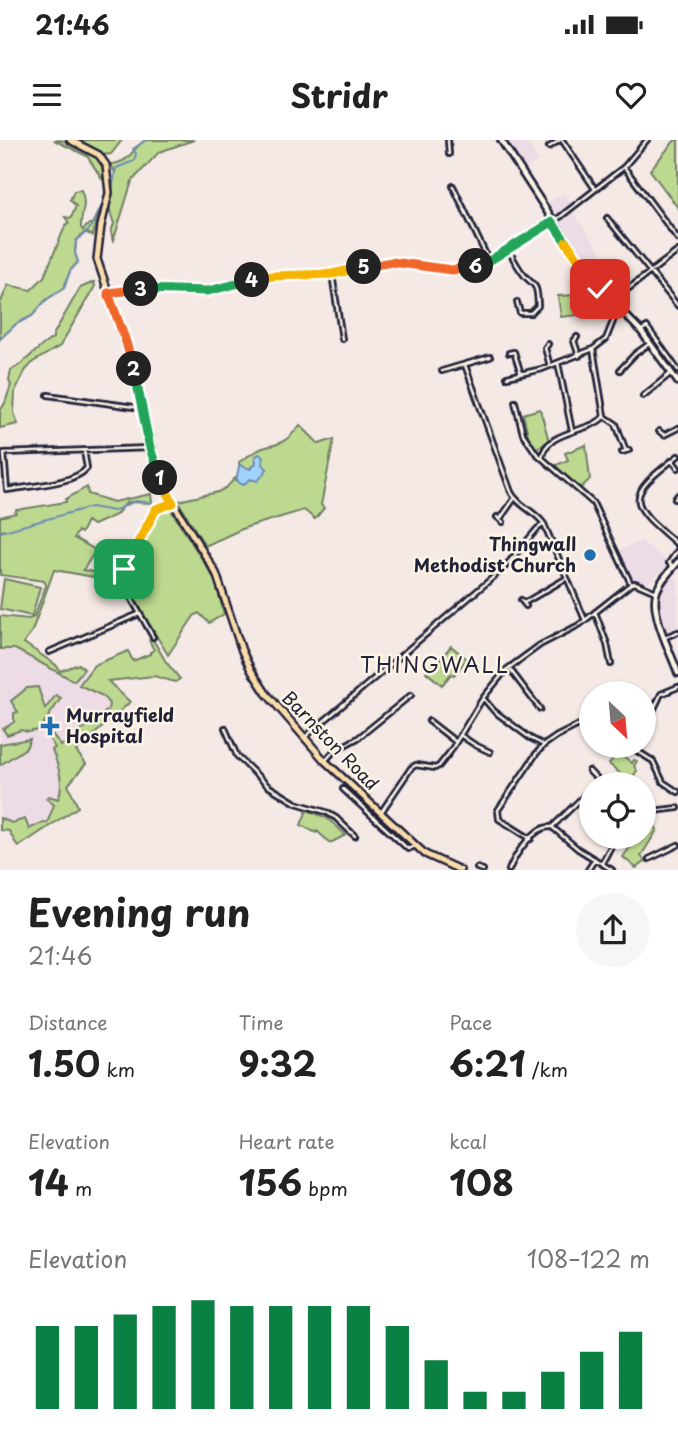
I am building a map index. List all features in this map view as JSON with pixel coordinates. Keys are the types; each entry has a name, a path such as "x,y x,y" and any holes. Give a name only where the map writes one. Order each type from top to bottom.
{"main road":[{"name":"Barnston Road","path":"70,140 99,155 109,175 110,193 97,252 99,272 125,339 156,469 173,503 216,573 242,652 251,670 266,693 325,761 415,846 437,861 460,870"},
{"path":"501,140 552,222 600,289 661,352 678,382"},
{"path":"676,565 656,592 656,610 678,673"}],"street":[{"path":"448,140 449,154"},
{"path":"549,147 561,140 595,189"},
{"path":"108,293 145,288 208,291 272,276 332,274 392,262 452,270 472,267 489,261 552,222 624,167 647,140"},
{"path":"624,167 678,239"},
{"path":"453,186 489,261"},
{"path":"607,218 678,306"},
{"path":"508,250 523,275 536,286 538,292 538,306 535,311 520,313"},
{"path":"612,301 678,251"},
{"path":"332,274 342,339"},
{"path":"517,302 520,313"},
{"path":"508,377 550,366 593,349 606,339 619,308"},
{"path":"517,317 520,313"},
{"path":"641,331 647,327 661,352 678,370"},
{"path":"574,339 579,356"},
{"path":"621,370 632,357 651,343"},
{"path":"545,346 550,366"},
{"path":"593,349 604,416 617,424 625,451"},
{"path":"509,353 514,352 521,374"},
{"path":"628,353 632,357"},
{"path":"442,371 490,357"},
{"path":"558,363 572,431"},
{"path":"466,365 494,450 514,499 537,515 544,524 585,621"},
{"path":"643,396 671,373"},
{"path":"48,395 141,408"},
{"path":"515,402 523,434 542,458 593,503 631,584"},
{"path":"542,458 542,452 548,445 572,431 599,422 604,416"},
{"path":"659,431 668,435 678,428"},
{"path":"85,451 87,468 82,474 7,490 4,453 150,448"},
{"path":"678,456 645,483 638,500 640,509 678,545"},
{"path":"672,460 678,468"},
{"path":"500,519 514,499"},
{"path":"153,637 120,578 156,509 173,503"},
{"path":"303,738 504,568 544,524"},
{"path":"676,565 669,563 678,551"},
{"path":"524,603 567,578"},
{"path":"380,813 411,768 416,765 438,766 483,698 509,668 540,645 585,621 631,584 635,583 656,592"},
{"path":"595,612 607,643 611,664"},
{"path":"49,652 139,614"},
{"path":"665,637 678,632"},
{"path":"509,668 540,709"},
{"path":"656,702 661,694 678,687"},
{"path":"325,761 334,751 358,738 411,695"},
{"path":"483,698 494,711 544,745"},
{"path":"429,721 456,742"},
{"path":"531,839 499,819 498,810 544,745 579,725"},
{"path":"225,728 237,756 268,786 296,803 326,812 355,836"},
{"path":"460,735 474,746 490,752"},
{"path":"648,758 653,761 663,782 678,792"},
{"path":"343,789 408,849 415,846"},
{"path":"509,870 515,857 542,828 552,827 579,801"},
{"path":"656,811 678,808"},
{"path":"552,827 612,870"},
{"path":"649,859 678,845"},
{"path":"602,863 610,849"},
{"path":"588,870 595,859"},
{"path":"477,868 484,870"}],"shaded area":[{"path":"506,140 526,140 539,161 525,169"},
{"path":"564,193 572,204 569,207 626,287 612,298 588,269 547,203"},
{"path":"641,541 666,560 666,567 648,583 631,581 618,551"},
{"path":"672,576 678,580 678,629 665,633 659,615 659,601 660,594"},
{"name":"Murrayfield Hospital","path":"0,640 60,671 79,664 129,702 73,750 66,782 76,806 22,838 0,824"}],"green space":[{"path":"54,140 70,142 92,154 105,173 102,179 87,156"},
{"path":"74,140 122,140 111,154 102,155"},
{"path":"145,140 194,140 159,152 132,181 113,242 111,231 114,224 109,207 115,173 111,164 123,161"},
{"path":"675,140 678,140 678,208 650,170"},
{"path":"81,190 84,200 81,223 83,230 92,224 99,210 93,236 85,232 76,241 75,253 78,262 70,271 64,288 0,339 0,304 8,285 31,290 44,277 66,224 69,223 65,217 71,218 76,206 70,200 74,191"},
{"path":"94,282 95,286 60,346 33,362 25,371 15,391 14,413 18,424 0,428 0,411 11,385 11,370 53,338 80,288"},
{"path":"576,295 577,315 561,317 558,296"},
{"path":"540,409 549,441 535,449 529,439 523,414"},
{"path":"300,425 319,444 334,439 321,505 324,508 315,519 304,510 244,528 205,546 178,501 218,492 236,477 236,480 251,479 256,463 249,469 239,465 239,462 259,449 285,440"},
{"path":"586,445 590,479 580,489 554,466 568,460 565,453"},
{"path":"87,487 88,494 114,502 151,494 152,503 127,502 116,515 93,525 87,521 81,533 78,531 74,538 96,550 83,570 112,576 111,580 54,570 32,631 24,643 56,665 60,671 79,664 84,669 74,681 15,649 0,649 0,616 29,619 34,617 46,585 44,581 0,575 0,532 6,530 0,531 0,517 16,513 16,510 66,502 66,499"},
{"path":"162,508 171,510 215,580 224,614 209,623 199,613 194,616 168,655 122,579 156,511"},
{"path":"4,579 40,587 32,616 0,609"},
{"path":"152,638 180,679 175,682 154,676 108,681 130,702 76,751 86,764 68,785 78,807 18,847 9,831 0,830 0,818 12,823 25,819 29,829 47,823 54,805 46,798 49,796 58,799 60,793 60,774 52,750 55,748 45,732 48,728 61,746 108,710 109,704 103,696 79,685 94,665 128,651 133,661 150,654 154,650 149,640"},
{"path":"451,646 467,659 442,685 426,672"},
{"path":"38,687 45,709 56,695 61,698 39,730 21,730 7,735 3,729 14,722 14,713 18,712 11,701 27,688"},
{"path":"30,739 26,748 0,765 0,744"},
{"path":"614,758 626,758 632,763 634,760 637,761 634,766 637,771 618,772 609,764"},
{"path":"307,810 327,818 346,835 330,843 317,831 316,833 301,825"},
{"path":"629,849 645,849 641,856 645,861 636,868 623,857"}],"water":[{"path":"259,454 263,457 262,463 267,469 258,481 250,479 243,485 237,478 239,465 251,469 256,463 255,457"}],"waterway":[{"path":"111,192 116,168 134,161 136,154 133,149 146,140"},
{"path":"0,339 64,288 70,271 78,262 75,253 76,241 89,230 104,202"},
{"path":"0,532 91,507 114,511 135,501 152,503"}],"place":[{"name":"Thingwall Methodist Church","path":"590,555"},
{"name":"Murrayfield Hospital","path":"50,726"}],"district":[{"name":"THINGWALL","path":"435,666"}],"route":[{"path":"124,569 156,509 173,503 156,469 132,363 108,293 145,288 208,291 272,276 332,274 392,262 452,270 465,269 489,261 552,222 600,289"}]}
